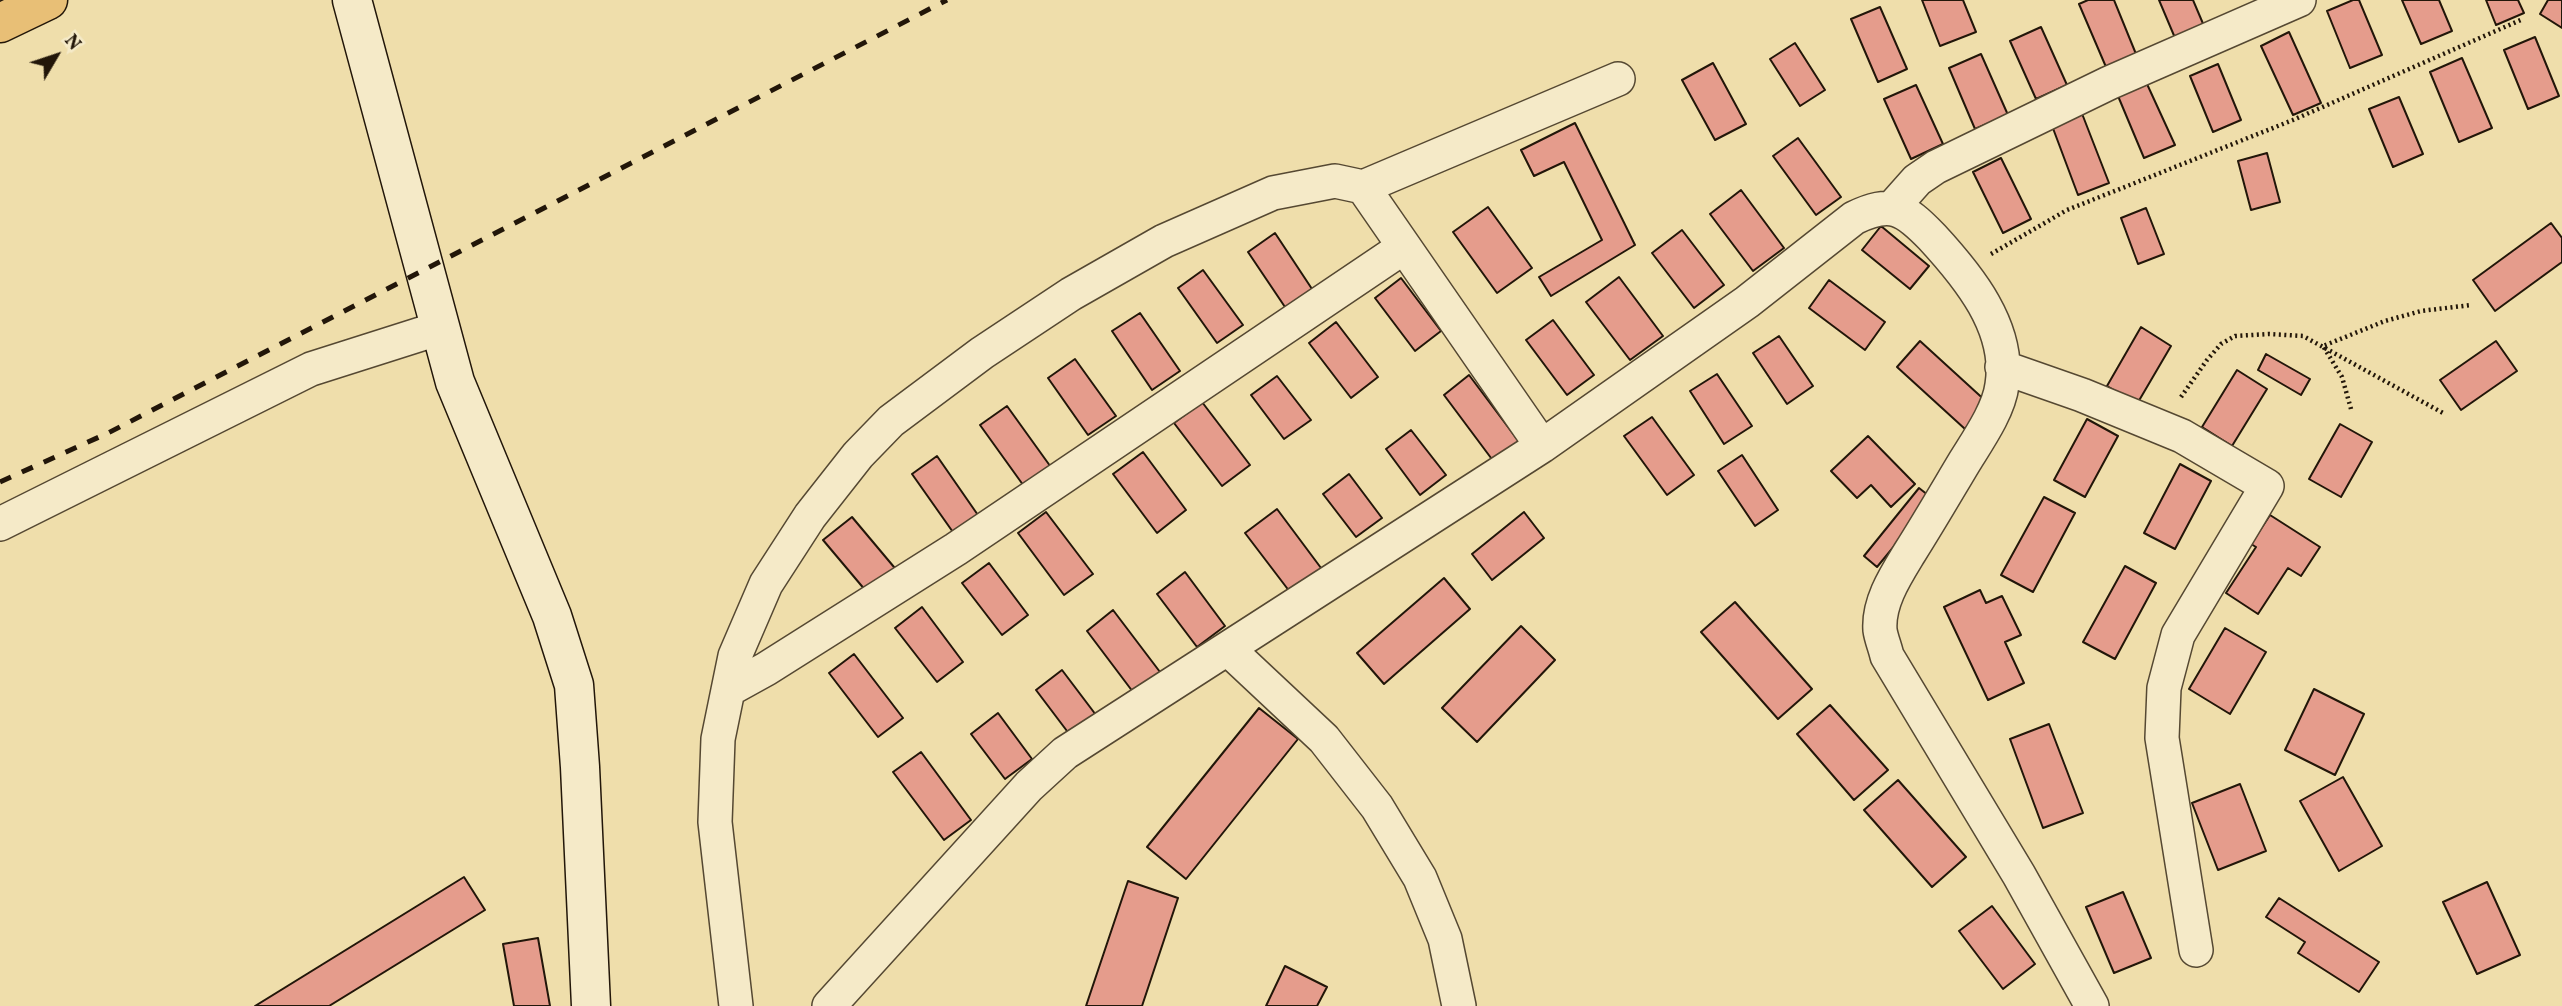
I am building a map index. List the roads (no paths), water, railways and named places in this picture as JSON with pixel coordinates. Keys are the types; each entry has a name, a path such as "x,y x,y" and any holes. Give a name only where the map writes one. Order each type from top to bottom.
{"main road":[{"path":"0,23 47,0"},
{"path":"352,0 455,382 552,616 574,685 591,1006"}],"street":[{"path":"1893,207 1917,180 1936,167 2109,83 2299,0"},
{"path":"736,1006 715,822 718,739 735,656 766,584 810,516 858,455 891,421 982,353 1060,302 1164,242 1273,194 1335,181 1363,187 1618,79"},
{"path":"1363,187 1542,446"},
{"path":"829,1006 1029,786 1065,753 1542,446 1747,302 1854,218 1874,208 1893,207 1920,225 1963,270 1989,314 2002,350 2002,386 1987,426 1894,579 1881,613 1880,631 1887,656 2019,875 2092,1006"},
{"path":"728,690 766,669 956,549 1404,247"},
{"path":"0,524 311,369 440,328"},
{"path":"2002,367 2082,395 2182,436 2267,486 2178,635 2164,688 2162,738 2196,950"},
{"path":"1228,649 1324,739 1377,807 1420,878 1445,939 1459,1006"}],"railway":[{"path":"0,482 108,433 947,0"}]}
